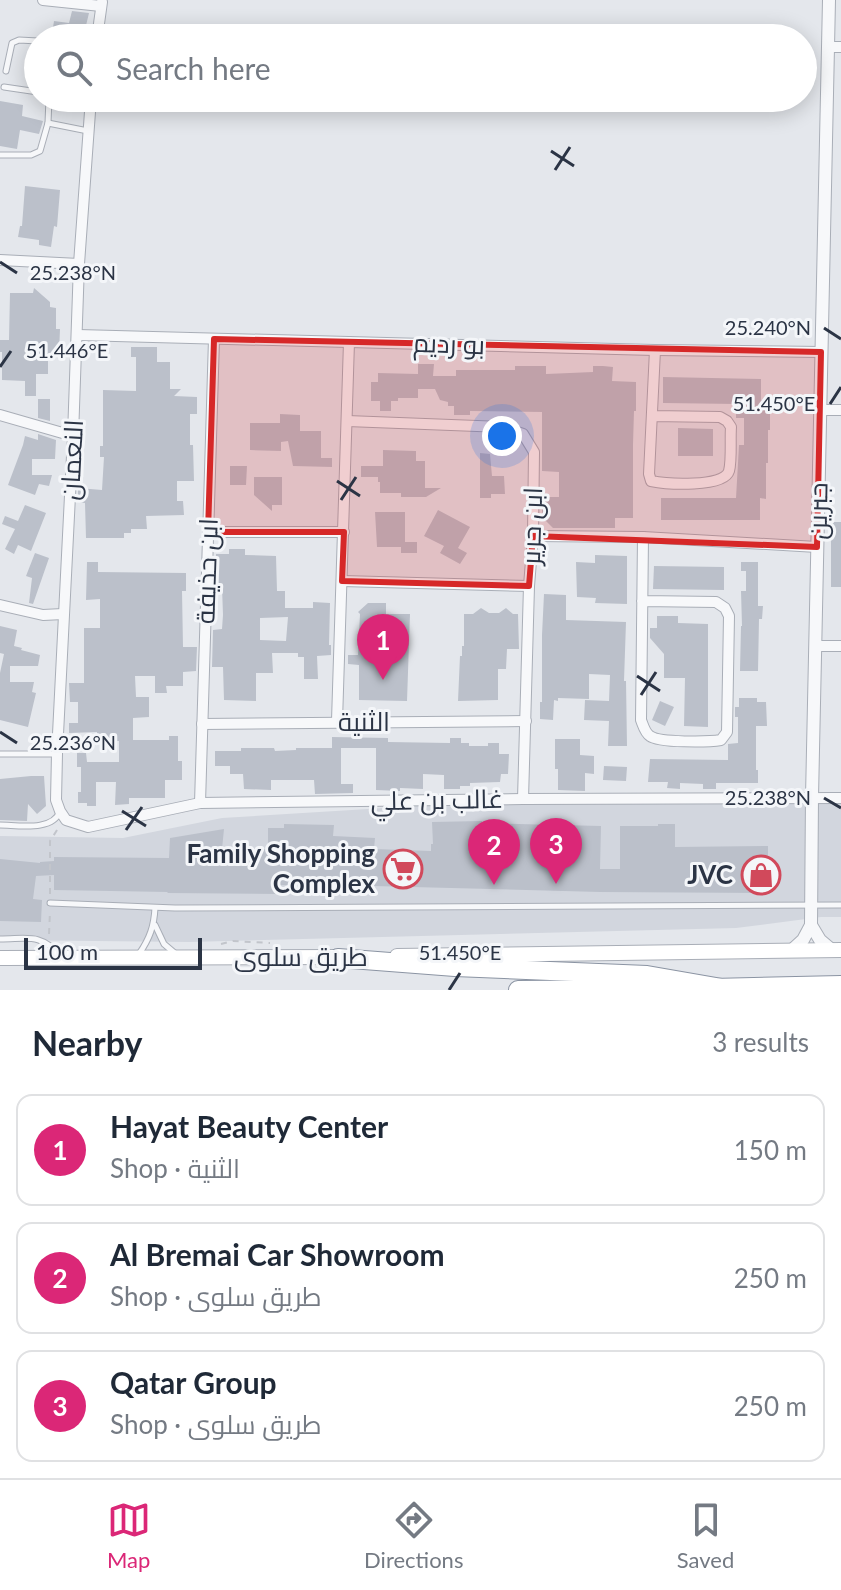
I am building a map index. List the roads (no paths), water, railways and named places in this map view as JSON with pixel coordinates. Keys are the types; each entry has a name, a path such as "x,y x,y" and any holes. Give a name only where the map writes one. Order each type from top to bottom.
{"highway":[{"path":"338,958 455,967 647,975 722,988"},
{"path":"518,990 841,985"}],"main road":[{"name":"طريق سلوى","path":"0,958 338,958 837,950"}],"street":[{"path":"43,0 101,3 99,24"},
{"name":"جبرين","path":"811,925 821,352 834,47 829,0"},
{"name":"النعمان","path":"63,816 56,800 57,754 79,264 90,112"},
{"path":"0,260 79,264"},
{"name":"بو رديم","path":"78,335 821,352"},
{"name":"ابن حذيفة","path":"200,803 214,339"},
{"path":"337,721 349,342"},
{"path":"652,416 720,417 727,421 731,427 728,473 723,480 651,481 649,474 655,350"},
{"path":"820,410 841,410"},
{"path":"0,415 73,436"},
{"name":"ابن جرير","path":"347,421 503,427 523,434 534,452 523,799"},
{"path":"208,532 344,532"},
{"path":"533,536 643,537 817,547"},
{"path":"642,601 716,602 725,608 729,616 727,732 721,740 660,740 650,736 643,728 641,720 642,601 643,537"},
{"path":"342,581 529,586"},
{"path":"0,605 43,615 63,614"},
{"path":"815,646 841,646"},
{"name":"الثنية","path":"202,724 526,721"},
{"name":"غالب بن علي","path":"63,816 88,827 200,803 841,798"},
{"path":"811,925 820,940 837,950"},
{"path":"791,951 803,940 811,925"}],"lane":[{"path":"6,71 12,43 24,40"},
{"path":"4,87 24,90"},
{"path":"0,155 36,154 40,151 48,112"},
{"path":"48,123 88,131"},
{"path":"0,754 57,754"},
{"path":"0,825 42,825 63,816"},
{"path":"50,903 155,908 841,905"},
{"path":"137,958 150,936 155,908"},
{"path":"154,924 164,944 180,957"},
{"path":"0,939 44,940 64,959"}],"place":[{"name":"Hayat Beauty Center","path":"383,680"},
{"name":"Family Shopping Complex","path":"403,869"},
{"name":"JVC","path":"761,875"},
{"name":"Qatar Group","path":"556,884"},
{"name":"Al Bremai Car Showroom","path":"494,885"}]}
